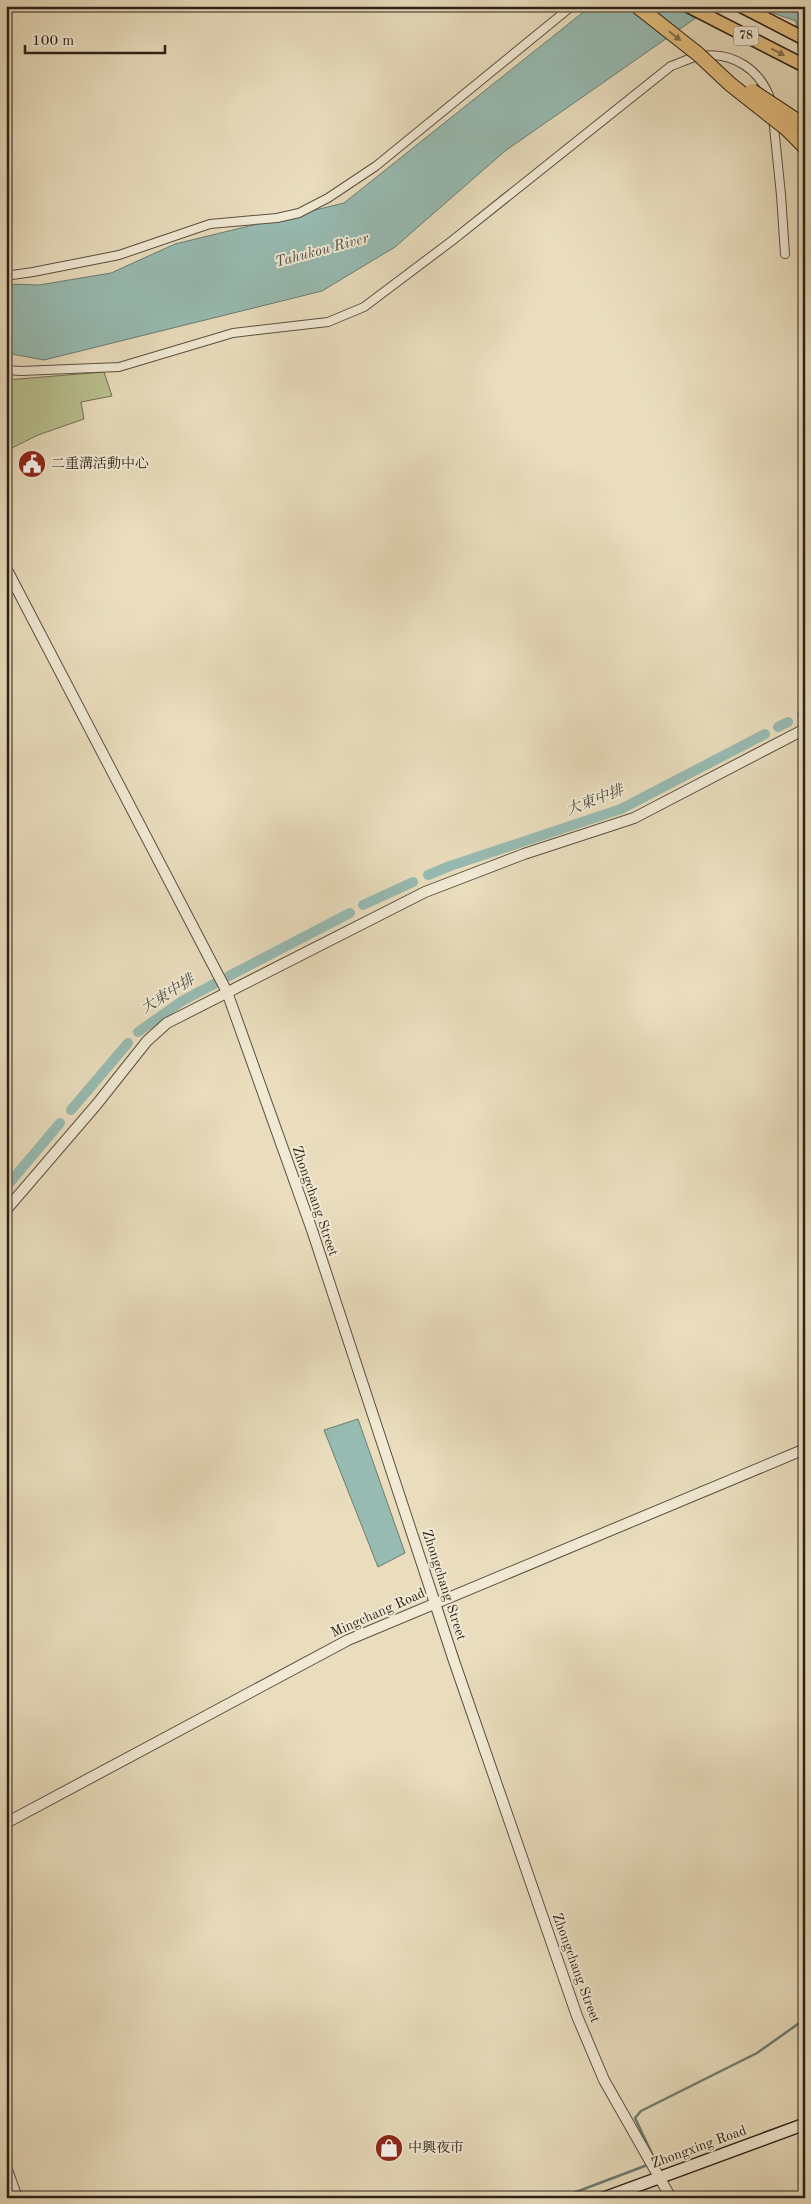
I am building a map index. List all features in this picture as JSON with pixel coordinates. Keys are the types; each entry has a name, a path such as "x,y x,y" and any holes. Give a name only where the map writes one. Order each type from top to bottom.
{"highway":[{"path":"637,6 698,54 805,126"},
{"name":"78","path":"688,6 805,66"},
{"name":"78","path":"741,6 805,39"},
{"path":"698,54 730,84 787,129 805,147"}],"main road":[{"name":"Zhongxing Road","path":"604,2198 654,2168 805,2124"}],"street":[{"path":"6,273 12,275 33,272 119,255 210,224 277,218 299,213 328,198 376,166 572,6"},
{"path":"6,370 20,372 119,367 233,334 328,322 364,308 468,228 671,66 699,56 723,54 748,66 762,81 770,100 781,195 785,254"},
{"name":"Zhongchang Street","path":"6,568 228,992 312,1230 366,1396 437,1602 454,1661 577,2016 604,2080 671,2198"},
{"path":"6,1210 97,1104 147,1042 167,1023 426,892 524,854 634,818 805,729"},
{"name":"Mingchang Road","path":"6,1823 340,1644 805,1449"},
{"path":"6,2167 17,2198"}],"green space":[{"path":"104,372 112,396 81,402 84,419 38,435 6,451 6,380"}],"water":[{"name":"Tahukou River","path":"591,6 713,6 505,151 395,247 322,291 44,360 6,353 6,284 39,285 111,273 175,244 344,203"},
{"path":"752,6 805,6 805,151 796,21"},
{"path":"358,1419 405,1553 378,1567 324,1430"}],"waterway":[{"name":"大東中排","path":"778,727 788,722"},
{"name":"大東中排","path":"428,875 621,809 765,734"},
{"name":"大東中排","path":"363,905 413,882"},
{"name":"大東中排","path":"229,976 350,913"},
{"name":"大東中排","path":"138,1032 182,1001 214,984"},
{"name":"大東中排","path":"71,1110 128,1043"},
{"name":"大東中排","path":"6,1187 60,1123"},
{"path":"654,2158 635,2118 641,2111 757,2053 805,2019"},
{"path":"560,2198 650,2164"}],"place":[{"name":"二重溝活動中心","path":"32,464"},
{"name":"中興夜市","path":"389,2148"}]}
